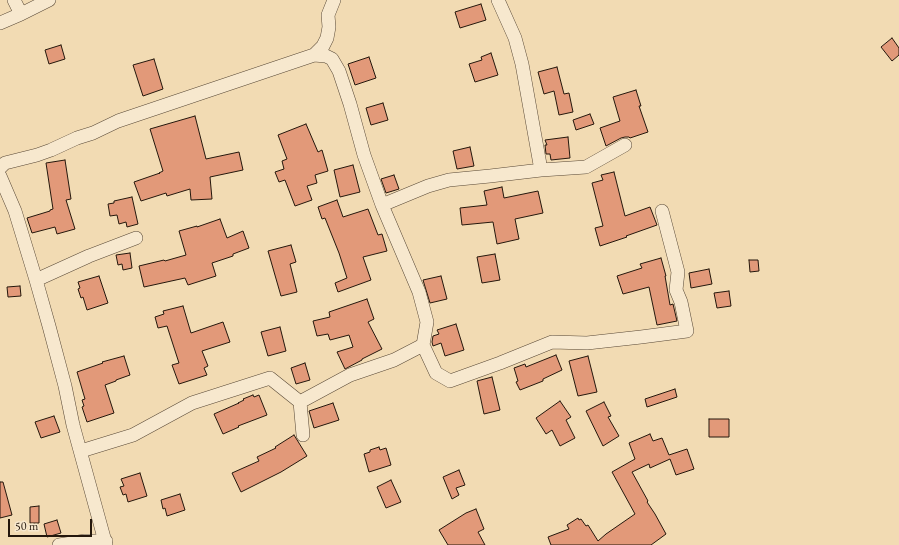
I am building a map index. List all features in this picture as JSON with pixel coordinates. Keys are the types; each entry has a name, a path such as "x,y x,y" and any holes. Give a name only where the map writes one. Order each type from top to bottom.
{"street":[{"path":"14,0 21,14"},
{"path":"0,23 49,0"},
{"path":"314,55 323,46 327,38 329,27 328,15 330,6 334,0"},
{"path":"498,0 514,38 522,64 541,170"},
{"path":"0,168 5,164 37,155 77,138 94,134 118,122 314,55 326,56 332,59 339,71 364,155 382,205 419,292 427,322 423,344 436,374 450,381 552,342 587,343 641,338 687,331 681,302 676,290 678,272 662,211"},
{"path":"382,205 428,186 449,180 586,166 626,145"},
{"path":"0,176 15,211 36,280 65,386 73,425 106,543 85,541 59,545"},
{"path":"36,280 89,256 136,238"},
{"path":"300,402 350,375 394,360 423,344"},
{"path":"81,452 133,435 192,403 270,378 300,402 303,435"}],"building":[{"path":"481,4 486,20 460,28 455,12"},
{"path":"892,38 899,48 899,55 892,61 881,47"},
{"path":"61,45 65,59 49,64 45,50"},
{"path":"491,53 498,75 475,82 469,64 482,60 481,57"},
{"path":"369,57 376,78 355,85 348,64"},
{"path":"154,59 163,89 143,96 133,65"},
{"path":"557,67 564,94 569,93 573,112 559,115 554,91 544,94 538,72"},
{"path":"636,90 641,106 639,106 648,132 630,138 621,138 606,146 600,128 620,121 613,97"},
{"path":"383,103 388,120 371,125 366,108"},
{"path":"590,114 594,124 576,130 573,120"},
{"path":"195,116 206,159 239,152 243,170 210,177 212,199 191,200 190,189 167,196 166,193 141,201 134,182 163,171 150,129"},
{"path":"306,124 318,152 322,150 328,171 315,175 317,183 307,186 312,200 295,206 285,180 279,182 275,172 284,169 282,161 287,159 278,135"},
{"path":"568,137 570,158 551,160 550,154 546,154 545,145 547,145 545,140"},
{"path":"470,147 474,166 457,169 453,151"},
{"path":"65,160 71,199 66,200 75,229 57,234 55,227 32,233 27,218 53,209 46,163"},
{"path":"353,165 360,192 340,197 334,170"},
{"path":"614,172 625,216 650,207 657,225 600,246 595,228 603,226 592,183 603,180 601,175"},
{"path":"394,175 399,189 386,193 381,179"},
{"path":"502,187 504,198 538,191 543,213 515,219 519,239 497,244 493,222 462,225 460,208 487,205 484,191"},
{"path":"132,197 138,224 127,227 126,222 119,224 117,215 110,216 108,204"},
{"path":"337,200 343,217 368,209 378,235 382,234 387,251 363,257 371,280 338,292 335,283 347,278 325,218 322,219 318,207"},
{"path":"220,219 227,238 243,231 249,248 233,254 233,256 212,263 216,276 188,285 185,278 144,287 139,266 186,255 179,231 197,227"},
{"path":"291,245 296,262 290,264 297,292 281,296 268,251"},
{"path":"130,253 132,268 123,270 122,264 118,265 116,255"},
{"path":"495,254 500,280 482,283 477,257"},
{"path":"661,258 666,276 670,305 673,304 677,321 657,325 649,287 623,294 617,276 642,268 640,264"},
{"path":"749,260 758,260 759,271 750,272"},
{"path":"709,269 712,284 691,288 689,273"},
{"path":"99,276 108,303 87,310 83,297 81,298 78,289 80,288 78,282"},
{"path":"441,276 447,299 430,303 423,280"},
{"path":"20,286 21,296 8,297 7,287"},
{"path":"729,291 731,306 717,308 714,293"},
{"path":"367,299 374,319 368,322 382,349 345,369 337,352 353,347 349,335 330,340 328,334 317,336 313,321 330,317 329,312"},
{"path":"183,306 191,333 223,322 230,342 202,351 208,366 204,368 207,375 179,384 172,365 179,363 167,326 158,328 155,317 164,314 163,311"},
{"path":"456,324 464,350 445,356 441,343 433,346 433,336 439,334 437,330"},
{"path":"280,327 286,351 268,356 261,332"},
{"path":"556,355 562,370 543,379 543,381 520,390 516,382 518,381 514,368 525,364 526,367"},
{"path":"124,356 130,375 105,385 114,413 87,422 82,407 84,406 82,400 85,399 77,372 103,363 102,362"},
{"path":"588,356 597,392 578,396 569,361"},
{"path":"305,363 310,380 296,384 291,368"},
{"path":"492,377 500,410 484,414 477,381"},
{"path":"675,389 677,397 647,407 645,399"},
{"path":"253,395 254,397 259,395 267,415 238,426 239,427 223,434 214,414"},
{"path":"560,401 571,417 566,420 575,438 560,446 552,430 546,434 536,418"},
{"path":"604,402 611,416 608,417 619,436 603,446 586,411"},
{"path":"333,403 339,420 314,428 309,411"},
{"path":"54,416 60,432 41,438 35,422"},
{"path":"709,419 729,419 729,437 709,437"},
{"path":"650,434 653,441 662,438 669,455 687,449 694,469 676,475 670,459 650,468 649,464 632,472 648,501 647,502 666,534 651,545 551,545 548,537 569,529 567,525 578,518 579,520 581,519 586,526 588,525 598,541 635,514 612,472 635,459 629,443"},
{"path":"294,435 307,456 281,472 241,492 232,473 259,461 257,457 276,448 275,447"},
{"path":"379,447 380,450 386,448 391,465 369,472 364,454"},
{"path":"459,470 465,485 456,488 459,495 452,499 443,477"},
{"path":"140,473 147,496 128,502 126,494 123,495 120,487 124,486 121,479"},
{"path":"391,480 401,502 386,508 377,487"},
{"path":"0,482 3,482 12,515 0,518"},
{"path":"180,494 185,510 167,516 165,508 163,509 161,500"},
{"path":"39,506 39,523 30,523 30,507"},
{"path":"476,509 484,529 478,532 485,545 448,545 439,530 466,513"},
{"path":"57,520 61,533 47,537 44,524"}]}
